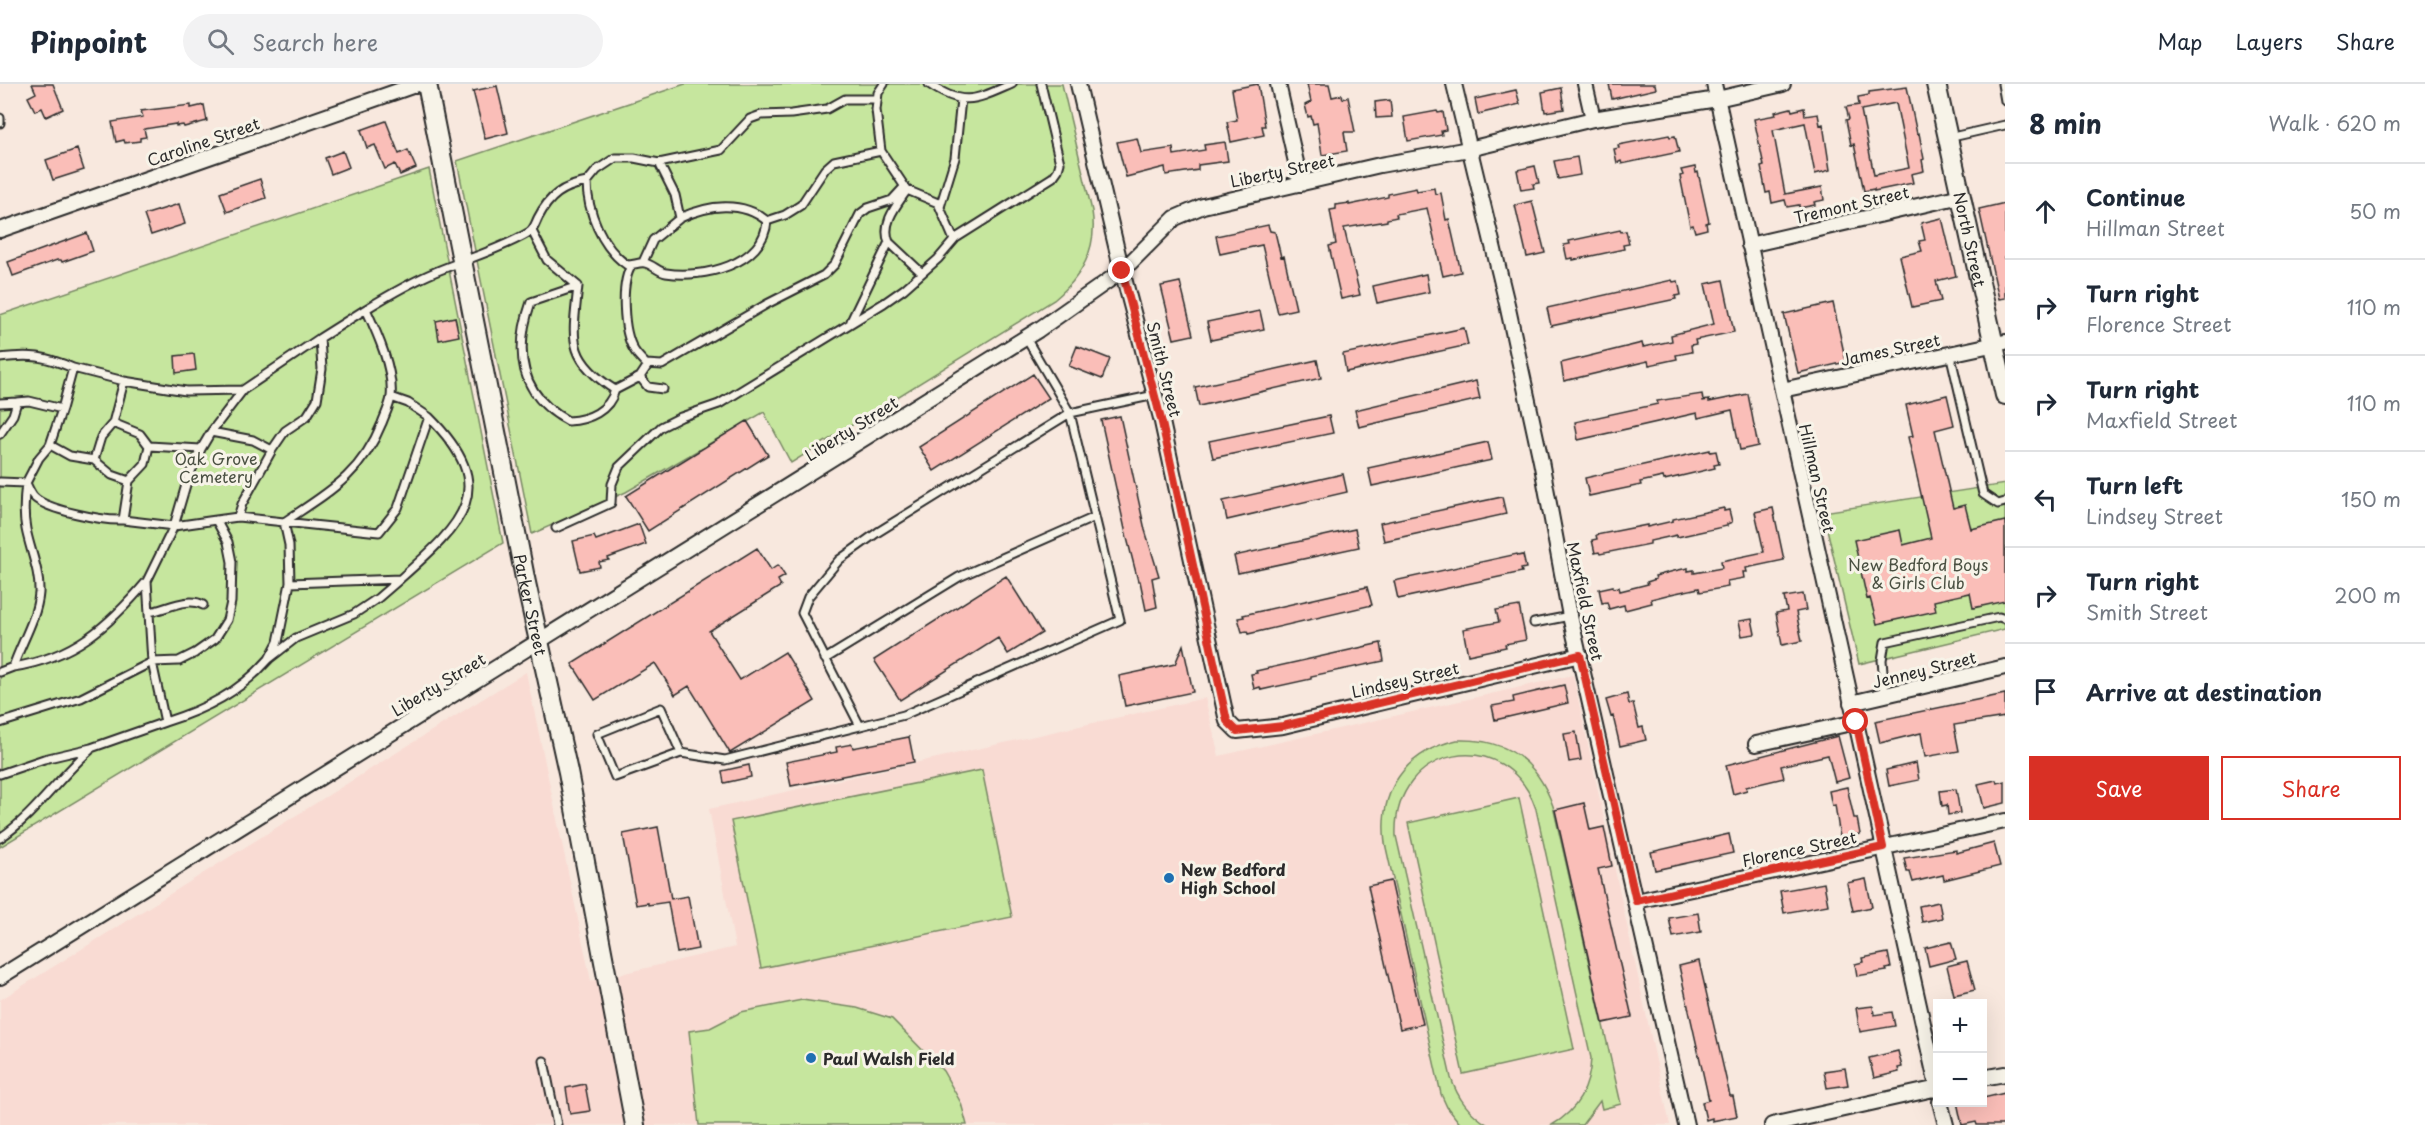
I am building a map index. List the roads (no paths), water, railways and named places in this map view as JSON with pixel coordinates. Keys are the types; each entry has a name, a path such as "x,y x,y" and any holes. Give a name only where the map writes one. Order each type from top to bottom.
{"main road":[{"name":"Parker Street","path":"427,84 526,583 568,772 635,1125"},
{"name":"North Street","path":"1936,84 1961,196 1999,343 2005,395"}],"street":[{"name":"Caroline Street","path":"0,230 418,84"},
{"name":"Smith Street","path":"1078,84 1122,271 1155,394 1227,721 1237,731"},
{"path":"1278,84 1301,184"},
{"name":"Maxfield Street","path":"1454,84 1509,315 1541,461 1570,616 1686,1125"},
{"path":"1585,84 1593,119"},
{"name":"Hillman Street","path":"1714,84 1933,1071"},
{"name":"Liberty Street","path":"0,977 1026,338 1122,271 1167,225 1184,213 1218,201 1380,165 1469,149 1593,119 1717,99 1783,84"},
{"name":"Tremont Street","path":"1749,245 1961,196"},
{"name":"James Street","path":"1782,390 1999,343"},
{"name":"Lindsey Street","path":"1237,731 1283,726 1580,655"},
{"name":"Jenney Street","path":"1851,703 2005,667"},
{"path":"1756,744 1856,722"},
{"name":"Florence Street","path":"1636,901 2005,821"},
{"path":"1987,1077 2005,1074"},
{"path":"1772,1125 1933,1090"},
{"path":"1941,1107 1946,1125"}],"lane":[{"path":"884,84 877,99 881,151 906,188 935,200 954,240"},
{"path":"929,84 961,99 978,98 1012,84"},
{"path":"556,528 611,503 612,484 619,468 661,427 681,417 719,404 897,294 922,273 954,240 1049,180 1058,170 1059,159 1041,84"},
{"path":"2002,84 2005,101"},
{"path":"0,672 37,663 68,651 93,636 121,611 147,581 174,526 184,489 211,432 243,390 320,338 398,289 462,261 485,254 532,231 542,211 556,192 573,184 587,182 597,170 615,158 633,158 659,163 721,150 750,119 761,115 827,109 845,99 877,99"},
{"path":"940,207 955,158 961,99"},
{"path":"1948,138 2005,125"},
{"path":"643,262 658,235 680,218 702,209 729,206 748,210 767,221 785,215 801,205 825,169 834,161 881,151"},
{"path":"659,163 675,195 680,218"},
{"path":"587,182 589,206 603,237 623,262 632,265 643,262 665,273 703,273 720,270 738,262 756,248 766,233 767,221"},
{"path":"906,188 887,224 886,234 889,242 922,273"},
{"path":"578,286 531,302 524,322 524,369 528,384 545,406 568,422 591,417 602,410 612,400 615,390 640,377 648,365 655,363 662,365 767,304 824,275 835,264 860,214 868,208 892,200 906,188"},
{"path":"532,231 547,260 578,286"},
{"path":"850,323 889,242"},
{"path":"632,265 626,280 625,308 628,333 634,351 648,365"},
{"path":"578,286 574,345 588,369 615,390"},
{"path":"284,522 353,472 369,451 391,397 388,367 382,345 366,309"},
{"path":"238,517 242,504 272,450 285,431 307,416 317,400 322,369 320,338"},
{"path":"681,753 661,708 597,735 615,777 681,753 724,760 903,715 1120,620 1070,413 1026,338"},
{"path":"1950,353 1983,494 1998,504 2005,502"},
{"path":"0,358 31,356 50,358 73,368 124,381 186,391 243,390"},
{"path":"13,667 35,611 39,591 26,528 24,502 26,483 39,458 50,445 73,368"},
{"path":"640,377 648,387 663,389"},
{"path":"94,460 101,437 113,423 124,381"},
{"path":"860,726 802,613 808,597 839,560 878,532 1070,413 1155,394"},
{"path":"0,774 44,759 92,748 216,703 239,688 269,659 296,638 354,614 378,598 453,530 464,510 467,495 468,477 463,459 446,434 429,417 408,403 391,397"},
{"path":"0,403 29,401 62,409"},
{"path":"0,434 13,415 16,402"},
{"path":"26,483 34,497 45,503 105,521 123,520 174,526 238,517 380,532 398,508 429,417"},
{"path":"113,423 140,434 149,446 145,464 129,481 123,520"},
{"path":"211,432 253,440 272,450"},
{"path":"50,445 70,456 94,460 112,475 129,481"},
{"path":"149,446 201,449"},
{"path":"0,482 26,483"},
{"path":"825,659 959,577 1095,517"},
{"path":"0,723 81,698 152,662 178,661 195,653 215,639 227,620 231,602 232,561 228,542 216,520"},
{"path":"269,659 278,642 290,583 289,545 284,522"},
{"path":"290,583 400,579"},
{"path":"147,581 152,662 165,723"},
{"path":"149,612 187,602 203,605"},
{"path":"1534,623 1570,616"},
{"path":"1885,696 1882,660 1885,642 1999,617 2005,620"},
{"path":"0,838 19,824 73,765 92,748"},
{"path":"544,1061 557,1125"}],"place":[{"name":"New Bedford High School","path":"1169,878"},
{"name":"Paul Walsh Field","path":"811,1058"}],"park label":[{"name":"Oak Grove Cemetery","path":"216,467"},
{"name":"New Bedford Boys & Girls Club","path":"1918,573"}]}
